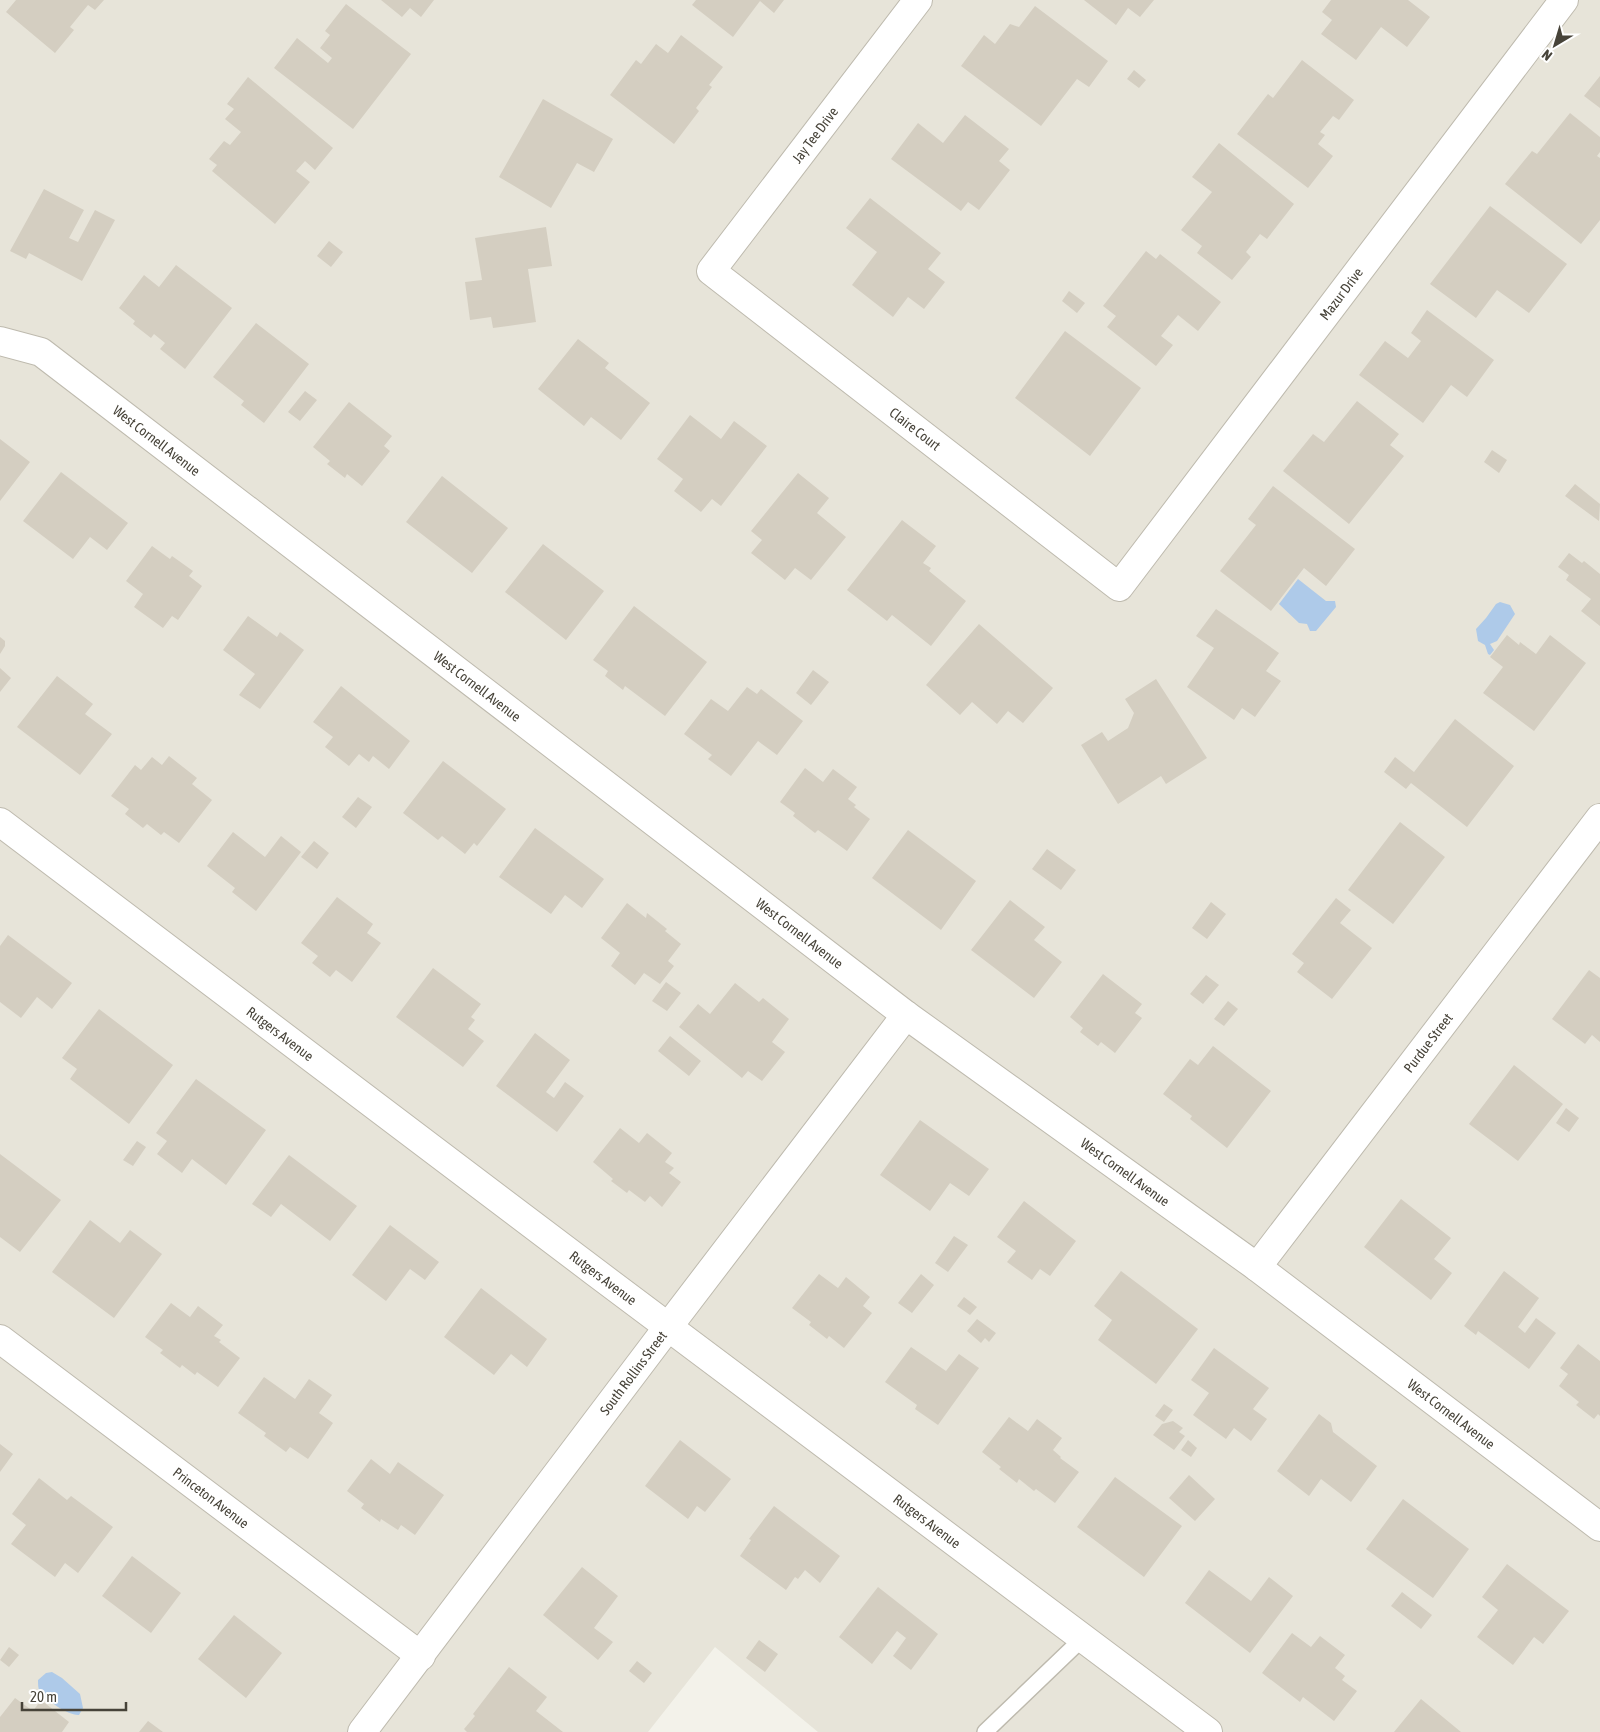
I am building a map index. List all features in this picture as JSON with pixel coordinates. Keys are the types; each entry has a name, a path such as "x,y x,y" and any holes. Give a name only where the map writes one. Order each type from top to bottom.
{"street":[{"name":"Jay Tee Drive","path":"711,271 918,0"},
{"name":"Mazur Drive","path":"1119,587 1564,0"},
{"name":"Claire Court","path":"711,271 1119,587"},
{"name":"West Cornell Avenue","path":"0,341 41,352 906,1015 1257,1267 1600,1527"},
{"name":"Purdue Street","path":"1257,1267 1600,818"},
{"name":"Rutgers Avenue","path":"0,822 1208,1732"},
{"name":"South Rollins Street","path":"362,1732 906,1015"},
{"name":"Princeton Avenue","path":"0,1339 420,1656"}],"lane":[{"path":"985,1732 1083,1638"}],"shaded area":[{"path":"0,0 1600,0 1600,1732 818,1732 715,1647 648,1732 0,1732"}],"water":[{"path":"1298,579 1326,601 1335,601 1336,607 1316,631 1310,631 1307,624 1299,623 1279,604"},
{"path":"1500,602 1510,605 1515,614 1497,641 1490,644 1494,650 1490,655 1485,645 1478,641 1476,629 1496,604"},
{"path":"52,1672 80,1694 83,1708 79,1715 58,1707 40,1692 38,1680 46,1673"}],"building":[{"path":"16,0 104,0 95,10 88,5 70,27 74,30 55,53 6,12"},
{"path":"381,0 434,0 421,17 410,8 402,17"},
{"path":"696,0 784,0 774,13 760,1 733,37 692,5"},
{"path":"1084,0 1154,0 1140,17 1128,8 1116,25"},
{"path":"1331,0 1408,0 1430,17 1407,47 1381,27 1356,60 1321,34 1332,20 1322,12"},
{"path":"346,4 411,54 353,129 274,68 297,38 328,63 332,58 320,48 330,35 325,31"},
{"path":"1035,6 1108,61 1089,87 1077,79 1041,126 961,66 984,35 995,44 1010,24 1019,27"},
{"path":"681,35 723,67 709,85 712,87 696,108 699,111 674,144 610,95 636,60 641,64 656,44 668,53"},
{"path":"1302,60 1354,100 1339,120 1333,116 1320,132 1325,135 1318,144 1333,156 1308,188 1237,134 1268,94 1273,98"},
{"path":"1134,70 1146,80 1139,88 1127,79"},
{"path":"1600,76 1600,108 1584,96"},
{"path":"248,77 333,148 315,170 305,161 296,171 310,182 275,224 212,171 217,165 209,159 224,141 230,145 241,132 225,119 234,109 227,104"},
{"path":"543,99 613,139 594,172 577,163 551,208 499,177"},
{"path":"1570,113 1600,137 1600,152 1597,156 1600,158 1600,220 1581,244 1505,184 1532,151 1537,154"},
{"path":"965,115 1009,149 999,161 1010,170 979,210 968,202 961,211 891,159 918,123 943,143"},
{"path":"1219,143 1294,204 1267,239 1260,234 1246,252 1251,257 1232,280 1197,253 1202,246 1181,230 1212,192 1192,177"},
{"path":"44,189 84,210 69,238 78,242 95,210 115,220 82,281 29,253 26,259 10,251"},
{"path":"870,198 941,253 928,269 945,282 924,309 908,297 893,317 852,285 877,252 846,228"},
{"path":"1490,206 1567,264 1529,313 1497,290 1476,318 1430,284"},
{"path":"546,227 552,266 528,269 536,322 493,328 491,317 470,320 465,282 482,280 475,238"},
{"path":"329,241 343,252 331,267 317,256"},
{"path":"1146,251 1156,259 1160,254 1221,302 1198,331 1178,315 1161,336 1173,345 1156,366 1107,327 1116,316 1103,306"},
{"path":"176,265 232,308 185,369 160,349 165,343 154,334 151,338 133,324 135,321 119,308 144,275 159,287"},
{"path":"1069,291 1085,303 1077,313 1062,301"},
{"path":"1427,310 1494,360 1467,397 1451,385 1423,423 1359,375 1385,341 1408,358 1421,341 1411,333"},
{"path":"256,323 309,364 264,423 241,405 244,401 213,377"},
{"path":"1065,331 1141,388 1090,456 1015,398"},
{"path":"578,339 609,363 605,368 650,403 621,440 591,417 584,426 538,389"},
{"path":"305,391 317,400 300,421 288,412"},
{"path":"1357,401 1399,434 1390,445 1404,456 1349,524 1283,471 1313,434 1324,442"},
{"path":"349,402 392,436 384,446 390,451 362,486 347,474 345,478 327,464 330,461 313,447"},
{"path":"690,415 721,439 734,421 767,446 721,506 712,499 701,512 674,491 683,479 657,459"},
{"path":"0,439 30,462 0,501"},
{"path":"1492,450 1507,460 1499,473 1484,462"},
{"path":"61,472 128,523 107,550 90,537 73,559 23,521"},
{"path":"798,473 829,498 817,513 846,537 811,580 795,568 785,580 751,553 762,540 751,531"},
{"path":"442,476 508,528 472,573 406,522"},
{"path":"1575,484 1600,504 1599,521 1565,496"},
{"path":"1273,486 1355,549 1326,586 1304,568 1271,611 1220,571 1256,525 1248,519"},
{"path":"902,520 936,546 923,563 931,568 929,571 966,601 931,646 892,615 887,621 847,590"},
{"path":"543,544 604,591 566,640 505,592"},
{"path":"152,546 170,559 172,556 193,571 189,576 202,586 178,620 172,616 163,628 134,607 143,594 126,581"},
{"path":"1569,553 1582,563 1584,561 1600,574 1600,626 1581,611 1591,599 1566,580 1569,575 1558,567"},
{"path":"634,606 707,662 665,716 625,686 623,690 605,676 608,671 593,660"},
{"path":"1216,609 1279,653 1266,671 1281,681 1255,717 1242,708 1234,720 1187,687 1214,648 1196,636"},
{"path":"248,616 277,637 280,632 304,650 260,709 239,695 255,674 223,650"},
{"path":"979,624 1053,688 1023,723 1008,711 997,724 972,702 960,715 926,685"},
{"path":"1507,635 1519,645 1520,642 1536,654 1550,635 1586,663 1534,731 1483,693 1503,667 1490,657"},
{"path":"0,637 5,641 5,646 0,654"},
{"path":"0,668 11,678 0,692"},
{"path":"813,670 829,682 811,705 796,693"},
{"path":"57,676 93,704 85,714 112,734 80,775 17,727"},
{"path":"1156,679 1207,758 1166,784 1161,776 1118,804 1081,745 1102,732 1108,741 1128,728 1134,713 1125,699"},
{"path":"341,686 410,741 389,769 373,756 369,762 359,754 349,766 325,747 333,737 313,722"},
{"path":"747,687 757,694 761,689 803,721 777,755 758,741 731,776 708,759 712,755 684,734 711,699 728,711"},
{"path":"1455,719 1514,766 1467,827 1411,783 1406,789 1384,772 1395,757 1414,772"},
{"path":"169,756 197,778 192,784 212,800 179,843 164,832 161,835 147,824 143,828 125,814 129,809 111,796 135,765 141,770 152,757 162,765"},
{"path":"443,761 506,809 477,846 474,843 465,854 442,836 438,840 403,813"},
{"path":"805,768 823,782 833,769 857,787 848,799 856,805 854,807 870,819 847,851 818,830 815,833 793,816 795,813 780,802"},
{"path":"358,797 372,807 356,828 342,817"},
{"path":"1400,822 1445,857 1393,924 1348,890"},
{"path":"535,828 604,879 582,908 565,895 551,914 499,877"},
{"path":"908,830 976,881 941,930 872,878"},
{"path":"233,832 265,857 281,836 301,852 256,911 232,892 235,888 207,866"},
{"path":"314,841 329,853 317,869 301,857"},
{"path":"1047,849 1076,870 1061,890 1032,869"},
{"path":"337,897 373,924 367,933 381,943 352,982 336,970 330,977 312,963 318,956 301,943"},
{"path":"1336,898 1351,910 1340,923 1372,948 1332,999 1297,972 1304,963 1292,954"},
{"path":"1010,900 1045,927 1034,940 1062,962 1034,998 971,950"},
{"path":"1211,902 1226,914 1207,939 1192,928"},
{"path":"627,903 646,918 647,913 667,929 665,931 681,944 668,961 674,966 660,984 644,973 635,985 611,966 620,953 601,938"},
{"path":"8,935 72,983 52,1009 37,997 21,1018 0,1002 0,946"},
{"path":"433,968 481,1004 471,1017 475,1020 468,1029 484,1041 463,1067 396,1017"},
{"path":"1589,970 1600,978 1600,1042 1592,1035 1585,1044 1552,1019"},
{"path":"1103,974 1142,1004 1135,1013 1142,1018 1115,1053 1101,1042 1098,1046 1080,1032 1083,1028 1070,1017"},
{"path":"1206,975 1219,985 1203,1004 1190,994"},
{"path":"666,982 681,993 667,1011 652,1001"},
{"path":"735,983 759,1002 763,998 789,1019 772,1042 785,1052 762,1081 748,1071 742,1078 679,1027 698,1004 710,1014"},
{"path":"1228,1001 1238,1009 1224,1026 1214,1019"},
{"path":"99,1009 173,1065 129,1124 70,1079 77,1069 62,1058"},
{"path":"535,1033 570,1060 546,1092 554,1098 565,1082 584,1096 557,1132 496,1086"},
{"path":"670,1036 701,1061 689,1076 658,1051"},
{"path":"1213,1046 1271,1091 1227,1148 1190,1119 1192,1116 1163,1094 1190,1059 1198,1065"},
{"path":"1514,1065 1563,1104 1518,1161 1469,1124"},
{"path":"196,1079 266,1130 226,1185 192,1159 182,1173 157,1154 167,1141 156,1133"},
{"path":"1566,1108 1579,1118 1569,1132 1556,1123"},
{"path":"920,1120 989,1169 969,1196 950,1183 930,1211 880,1175"},
{"path":"620,1128 639,1143 647,1133 672,1153 665,1162 674,1168 669,1173 681,1182 662,1207 650,1196 645,1202 629,1190 627,1193 611,1181 613,1179 593,1162"},
{"path":"137,1141 146,1147 133,1166 123,1160"},
{"path":"0,1154 61,1200 20,1252 0,1237"},
{"path":"289,1155 357,1206 330,1241 281,1204 271,1217 252,1204"},
{"path":"1401,1199 1451,1238 1434,1259 1452,1273 1431,1300 1364,1247"},
{"path":"1024,1201 1076,1241 1050,1276 1040,1269 1032,1280 1007,1262 1016,1251 997,1237"},
{"path":"90,1220 120,1243 130,1230 162,1254 114,1318 52,1272"},
{"path":"390,1225 439,1262 425,1280 410,1269 386,1301 352,1275"},
{"path":"954,1236 968,1245 948,1272 935,1263"},
{"path":"1121,1271 1198,1329 1156,1384 1098,1340 1112,1320 1094,1306"},
{"path":"1504,1271 1539,1298 1518,1327 1525,1333 1536,1318 1556,1333 1529,1369 1478,1331 1476,1335 1464,1326"},
{"path":"819,1274 838,1288 846,1277 870,1297 863,1306 872,1313 844,1348 829,1336 827,1339 809,1325 811,1322 792,1308"},
{"path":"921,1274 934,1285 912,1313 898,1303"},
{"path":"481,1288 547,1339 527,1367 511,1354 494,1375 444,1337"},
{"path":"964,1297 977,1307 970,1315 957,1306"},
{"path":"171,1303 190,1317 198,1306 223,1325 214,1336 240,1358 218,1387 197,1372 195,1375 182,1365 180,1368 160,1353 163,1350 145,1337"},
{"path":"977,1319 996,1333 989,1342 985,1338 981,1343 967,1331"},
{"path":"1578,1344 1600,1361 1600,1416 1598,1414 1594,1419 1576,1405 1579,1402 1559,1386 1568,1374 1560,1368"},
{"path":"911,1347 946,1371 959,1354 979,1368 938,1425 915,1409 917,1405 885,1382"},
{"path":"1214,1348 1269,1388 1253,1409 1267,1419 1251,1441 1234,1428 1226,1439 1193,1415 1209,1393 1191,1380"},
{"path":"264,1377 295,1399 309,1379 332,1395 319,1413 333,1423 308,1459 290,1447 286,1452 264,1436 266,1433 238,1413"},
{"path":"1164,1404 1173,1410 1164,1422 1155,1416"},
{"path":"1319,1414 1331,1423 1333,1432 1377,1466 1351,1502 1321,1479 1309,1496 1277,1471"},
{"path":"1009,1417 1028,1431 1037,1419 1062,1438 1053,1450 1060,1458 1079,1472 1055,1503 1036,1489 1034,1491 1019,1479 1017,1483 982,1452"},
{"path":"1173,1421 1183,1428 1179,1432 1185,1436 1174,1450 1153,1435 1162,1424"},
{"path":"680,1440 731,1479 705,1512 697,1506 688,1519 645,1486"},
{"path":"1188,1440 1197,1448 1191,1457 1181,1450"},
{"path":"0,1444 13,1454 0,1472"},
{"path":"371,1459 390,1474 398,1462 444,1495 415,1535 401,1525 398,1530 381,1519 380,1522 361,1508 364,1504 347,1491"},
{"path":"1189,1475 1215,1499 1195,1521 1169,1498"},
{"path":"1115,1477 1182,1526 1144,1577 1077,1527"},
{"path":"39,1478 67,1500 71,1496 113,1527 78,1573 65,1563 55,1577 11,1544 26,1525 12,1514"},
{"path":"1403,1499 1469,1549 1433,1598 1366,1549"},
{"path":"774,1506 840,1556 820,1583 805,1570 798,1579 795,1577 786,1590 740,1556 751,1540 749,1539"},
{"path":"132,1556 181,1593 151,1633 102,1596"},
{"path":"1507,1564 1569,1611 1543,1644 1534,1637 1513,1665 1477,1637 1498,1610 1482,1597"},
{"path":"582,1567 618,1596 594,1628 613,1642 598,1660 543,1615"},
{"path":"1209,1570 1251,1601 1269,1577 1293,1596 1250,1653 1185,1603"},
{"path":"878,1587 938,1634 911,1670 893,1656 906,1638 897,1631 872,1664 839,1637"},
{"path":"1402,1592 1432,1615 1421,1629 1391,1606"},
{"path":"234,1615 282,1653 246,1698 198,1659"},
{"path":"1292,1633 1311,1647 1320,1636 1345,1655 1335,1668 1345,1676 1342,1680 1357,1691 1334,1721 1303,1697 1300,1702 1262,1673"},
{"path":"759,1640 778,1654 765,1672 746,1658"},
{"path":"9,1647 19,1655 9,1667 0,1660"},
{"path":"637,1661 652,1673 644,1683 629,1671"},
{"path":"509,1667 547,1697 536,1711 563,1732 467,1732 464,1729 475,1716 473,1714"},
{"path":"15,1698 33,1711 41,1700 69,1722 62,1732 0,1732 0,1717"},
{"path":"1421,1699 1461,1732 1394,1732"},
{"path":"148,1721 163,1732 139,1732"}]}
